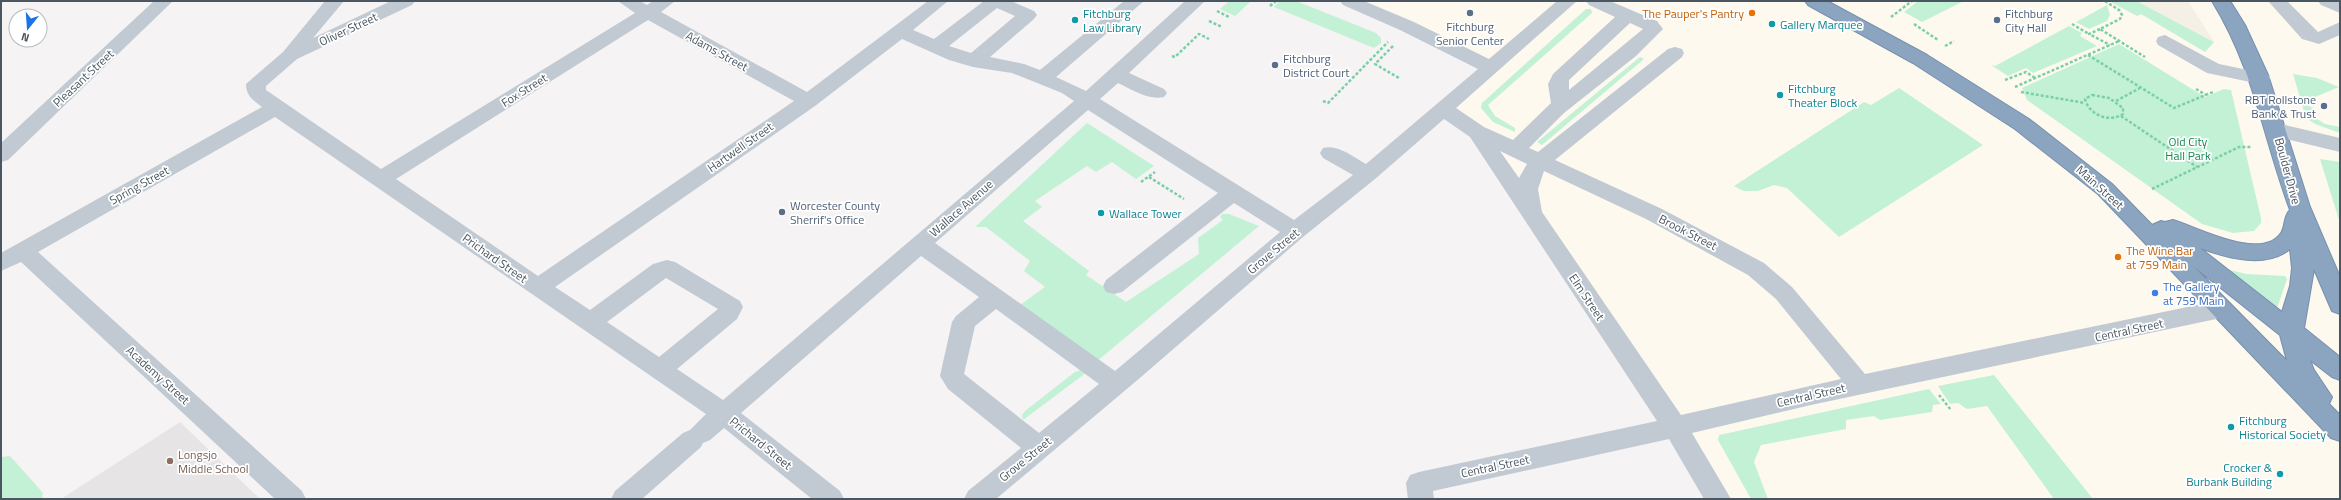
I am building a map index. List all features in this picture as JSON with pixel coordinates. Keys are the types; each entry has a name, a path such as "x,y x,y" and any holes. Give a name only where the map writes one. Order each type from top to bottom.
{"highway":[{"name":"Main Street","path":"1814,1 1866,28 1980,97 2075,163 2340,370"},
{"name":"Boulder Drive","path":"2127,205 2197,240 2229,250 2253,251 2273,249 2284,244 2290,238 2299,207 2277,130 2260,78 2240,30 2221,1"},
{"name":"Main Street","path":"2127,205 2146,232 2340,431"},
{"path":"2299,207 2340,305"},
{"path":"2299,207 2303,272 2294,309 2292,333 2293,346 2303,374 2340,425"}],"street":[{"name":"Pleasant Street","path":"1,155 164,1"},
{"name":"Prichard Street","path":"335,1 305,35 290,56 256,84 256,92 276,108 723,413 831,499"},
{"name":"Oliver Street","path":"290,56 406,1"},
{"name":"Adams Street","path":"627,1 808,101"},
{"name":"Fox Street","path":"381,179 666,1"},
{"name":"Hartwell Street","path":"538,288 808,101 939,1"},
{"path":"936,47 996,1 1028,15 973,61"},
{"path":"1043,78 1136,1"},
{"path":"1349,1 1407,26 1490,67"},
{"name":"Grove Street","path":"977,499 1116,384 1295,231 1368,174 1442,108 1568,1"},
{"path":"1516,149 1558,108 1653,31 1653,26 1594,1"},
{"path":"2277,1 2309,35 2319,38 2340,28"},
{"path":"2327,1 2340,8"},
{"name":"Wallace Avenue","path":"624,499 918,244 1087,100 1115,74 1204,10"},
{"path":"1558,108 1561,101 1558,84 1560,78 1628,15"},
{"path":"900,30 956,56 973,61 1017,68 1043,78 1087,100 1295,231"},
{"path":"2165,41 2214,69 2260,78"},
{"path":"1535,218 1527,195 1527,183 1529,176 1541,160 1675,52"},
{"path":"1115,74 1157,94"},
{"name":"Spring Street","path":"1,263 276,108"},
{"name":"Elm Street","path":"1442,108 1477,132 1675,427 1718,499"},
{"path":"2277,130 2340,145"},
{"name":"Brook Street","path":"1477,132 1541,160 1654,214 1756,269 1784,293 1859,384"},
{"path":"1330,153 1368,174"},
{"path":"1114,286 1233,192"},
{"path":"918,244 936,254 1116,384"},
{"name":"Academy Street","path":"22,251 293,499"},
{"path":"589,323 661,270 667,268 672,269 732,307 729,313 660,370"},
{"path":"995,297 964,322 952,376 957,382 1039,448"},
{"name":"Central Street","path":"1421,499 1419,483 1675,427 1859,384 2086,339 2221,309"}],"path":[{"path":"1270,6 1276,1"},
{"path":"1889,19 1912,1"},
{"path":"1204,10 1229,17"},
{"path":"1204,10 1222,27"},
{"path":"1914,24 1947,45"},
{"path":"2072,24 2110,45"},
{"path":"2089,34 2100,29"},
{"path":"1323,101 1328,103 1391,39"},
{"path":"2015,86 2119,41"},
{"path":"1395,44 1375,64 1400,78"},
{"path":"2088,55 2174,108 2218,90"},
{"path":"2005,80 2026,72 2036,78"},
{"path":"2116,101 2141,88"},
{"path":"2016,92 2085,103 2098,114 2111,118 2121,116 2197,168"},
{"path":"2085,103 2087,97 2092,95 2104,96 2116,101 2124,111 2121,116"},
{"path":"2152,189 2239,147 2251,147"},
{"path":"1141,182 1162,168"},
{"path":"1149,177 1206,213"},
{"path":"1936,391 1951,410"}],"shaded area":[{"path":"1349,1 2340,1 2340,499 1718,499 1477,132 1442,108 1489,67"},
{"name":"Longsjo Middle School","path":"180,422 260,499 61,499"}],"green space":[{"path":"1229,1 1251,1 1235,16 1220,9"},
{"path":"1280,1 1296,1 1376,33 1381,38 1381,43 1374,48 1274,7"},
{"path":"1918,1 1964,1 1922,22 1904,12"},
{"path":"2109,1 2137,1 2214,42 2205,52 2141,14 2137,16"},
{"path":"2107,5 2110,15 2107,21 2089,29 2076,22"},
{"path":"1586,9 1591,9 1592,13 1488,105 1495,116 1515,128 1515,132 1493,122 1481,108 1482,103"},
{"path":"2069,26 2082,33 2080,36 2097,46 2033,73 2026,68 2008,76 1991,65 1995,66"},
{"name":"Old City Hall Park","path":"2119,44 2205,97 2224,89 2231,90 2261,218 2261,223 2254,231 2233,233 2202,224 2027,100 2022,88"},
{"path":"1640,57 1644,59 1542,145 1537,142"},
{"path":"2293,74 2317,78 2339,87 2303,102 2316,110 2309,114 2325,124 2340,127 2340,133 2315,124 2306,118"},
{"path":"1899,88 1983,145 1839,237 1787,188 1774,185 1758,191 1743,191 1734,186 1864,102 1871,105"},
{"path":"1087,123 1154,166 1136,179 1112,162 1096,172 1087,166 1035,201 1042,207 1023,221 1089,271 1086,275 1126,302 1199,254 1198,238 1223,220 1220,217 1222,214 1229,214 1259,226 1096,362 1020,305 1045,287 1024,271 1030,261 986,227 975,227"},
{"path":"2320,159 2340,162 2340,223"},
{"path":"2226,269 2246,274 2285,276 2287,279 2276,311"},
{"path":"1081,370 1087,372 1023,420 1022,415 1025,411 1075,372"},
{"path":"1994,375 2093,499 2054,499 1987,406 1967,409 1958,403 1950,404 1938,386"},
{"path":"1929,389 1941,404 1933,405 1932,412 1880,420 1874,416 1846,420 1846,429 1761,445 1754,462 1768,499 1751,499 1718,440 1719,435"},
{"path":"10,456 43,493 42,499 1,499 1,457"}],"sand":[{"path":"2137,1 2188,1 2214,42"}],"place":[{"name":"Fitchburg Senior Center","path":"1470,13"},
{"name":"The Pauper's Pantry","path":"1752,13"},
{"name":"Fitchburg Law Library","path":"1075,20"},
{"name":"Fitchburg City Hall","path":"1997,20"},
{"name":"Gallery Marquee","path":"1772,24"},
{"name":"Fitchburg District Court","path":"1275,65"},
{"name":"Fitchburg Theater Block","path":"1780,95"},
{"name":"RBT Rollstone Bank & Trust","path":"2324,106"},
{"name":"Worcester County Sherrif's Office","path":"782,212"},
{"name":"Wallace Tower","path":"1101,213"},
{"name":"The Wine Bar at 759 Main","path":"2118,257"},
{"name":"The Gallery at 759 Main","path":"2155,293"},
{"name":"Fitchburg Historical Society","path":"2231,427"},
{"name":"Longsjo Middle School","path":"170,461"},
{"name":"Crocker & Burbank Building","path":"2280,474"}]}
